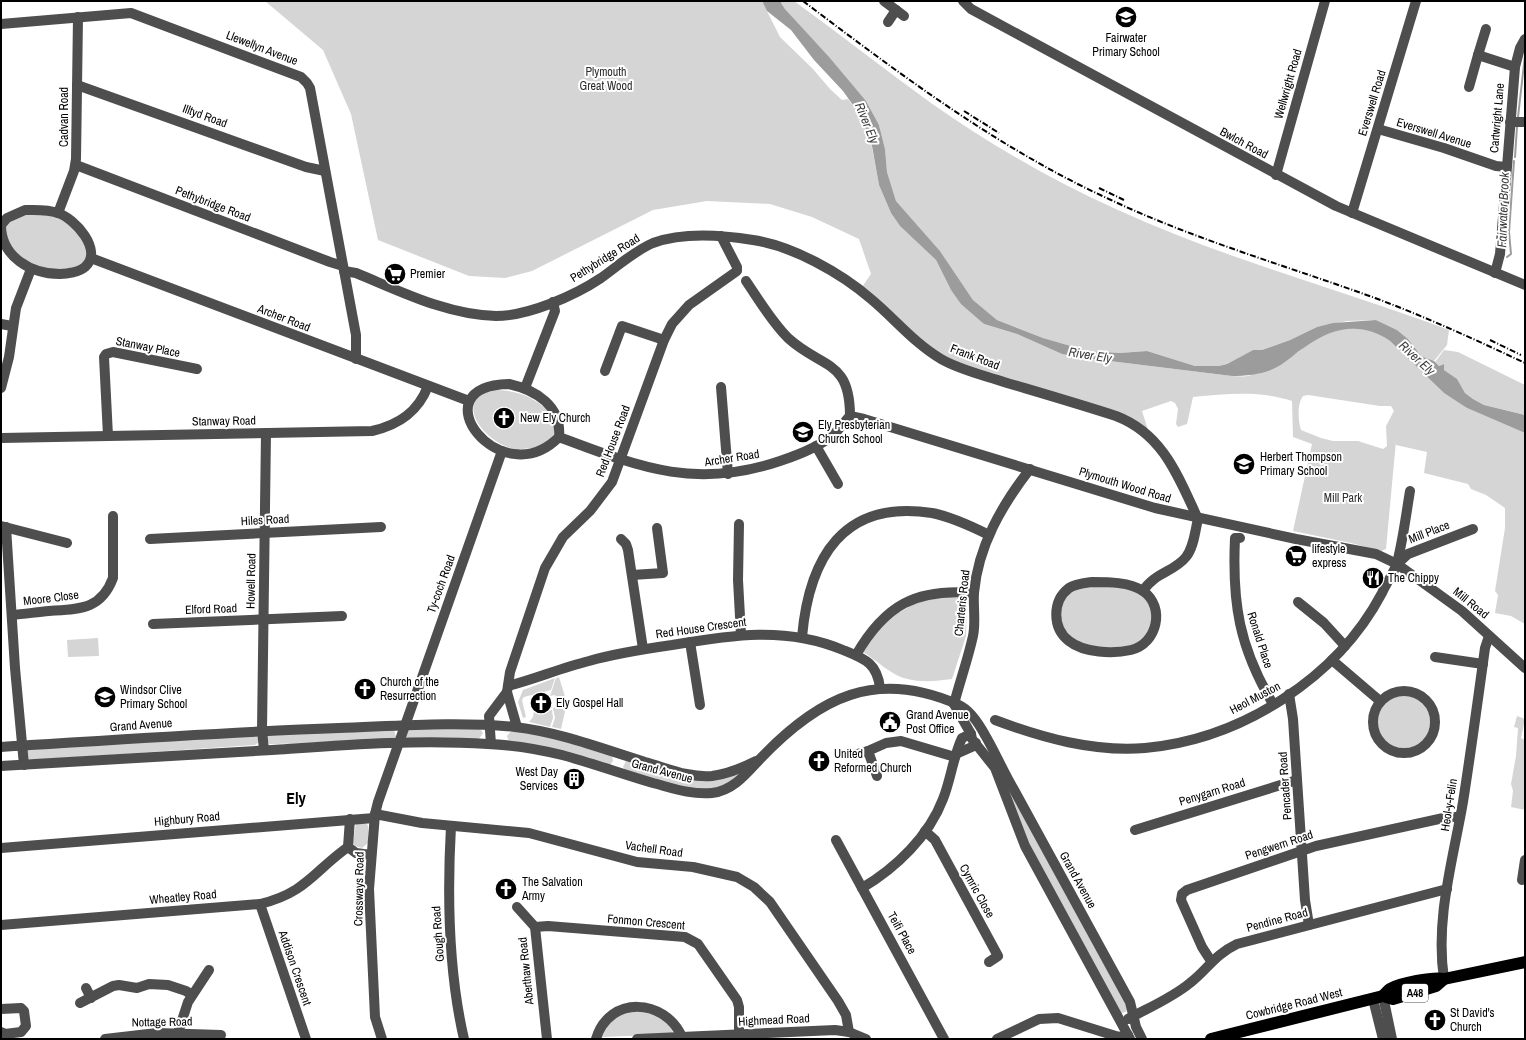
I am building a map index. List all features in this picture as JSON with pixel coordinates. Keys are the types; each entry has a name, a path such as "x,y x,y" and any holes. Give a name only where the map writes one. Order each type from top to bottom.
{"highway":[{"name":"Cowbridge Road West","path":"1211,1039 1378,998 1393,999 1436,986 1444,979 1525,962"}],"street":[{"path":"884,1 900,13 888,22"},
{"name":"Bwlch Road","path":"963,1 971,9 1276,175 1352,213 1525,285"},
{"name":"Wellwright Road","path":"1276,175 1325,1"},
{"name":"Everswell Road","path":"1352,213 1416,1"},
{"name":"Llewellyn Avenue","path":"1,24 78,17 131,14 138,15 302,77 310,88 356,335 356,359"},
{"name":"Cadvan Road","path":"58,213 76,165 78,17"},
{"path":"1469,86 1486,29"},
{"name":"Cartwright Lane","path":"1495,272 1500,254 1515,66 1525,39"},
{"path":"1478,55 1515,66"},
{"name":"Illtyd Road","path":"77,85 306,167 325,171"},
{"path":"1510,122 1525,122"},
{"name":"Everswell Avenue","path":"1378,129 1496,166 1506,167"},
{"name":"Pethybridge Road","path":"76,165 440,306 483,315 511,314 553,302 580,290 652,244 679,238 721,236"},
{"path":"24,210 41,210 58,213 70,220 86,238 90,245 91,258 85,267 64,274 50,274 31,269 10,253 5,244 1,225 7,218 24,210"},
{"name":"Red House Road","path":"489,725 489,716 507,689 518,648 553,552 563,537 602,497 612,482 664,340 672,324 689,305 737,271 737,267 721,236"},
{"name":"Frank Road","path":"721,236 756,240 784,248 806,258 862,292 922,346 956,366 1126,420 1150,436 1162,450 1178,477 1198,518"},
{"name":"Archer Road","path":"91,258 469,401"},
{"path":"1,388 9,357 12,326 21,294 31,269"},
{"path":"746,281 774,324 789,338 836,370 842,378 849,393 850,416"},
{"path":"525,388 555,311 553,302"},
{"path":"1,324 12,326"},
{"path":"605,371 622,326 664,340"},
{"name":"Stanway Place","path":"108,436 104,357 106,354 113,352 197,369"},
{"path":"509,384 525,388 546,402 553,409 559,423 559,438 552,445 542,451 528,455 502,451 491,446 474,428 468,419 469,401 475,392 490,385 509,384"},
{"name":"Stanway Road","path":"1,438 372,431 385,428 402,420 416,408 428,386"},
{"path":"722,388 728,474"},
{"name":"Archer Road","path":"559,438 620,460 650,468 700,476 728,474 769,465 794,457 835,434 850,416"},
{"name":"Plymouth Wood Road","path":"850,416 1030,469 1155,508 1368,552 1396,564"},
{"name":"Howell Road","path":"262,730 266,433"},
{"path":"816,446 838,484"},
{"name":"Ty-coch Road","path":"404,726 502,451"},
{"name":"Charteris Road","path":"954,704 973,634 974,592 978,568 989,535 1001,510 1030,469"},
{"name":"Heol Muston","path":"995,720 1055,740 1108,748 1146,748 1204,736 1242,721 1273,704 1311,679 1332,660 1345,646 1375,604 1396,564 1410,491"},
{"path":"802,637 806,599 815,572 828,549 844,533 859,522 878,514 904,510 933,514 948,518 989,535"},
{"name":"Moore Close","path":"12,615 77,610 90,606 100,599 110,586 113,578 113,516"},
{"path":"1143,591 1151,580 1180,563 1186,557 1190,550 1198,518"},
{"path":"738,524 738,580 741,635"},
{"path":"24,765 21,746 4,526 67,543"},
{"name":"Hiles Road","path":"150,539 381,527"},
{"path":"632,575 662,573 657,528"},
{"name":"Mill Place","path":"1396,564 1408,554 1473,528"},
{"name":"Ronald Place","path":"1240,538 1235,538 1234,570 1238,621 1255,670 1273,704"},
{"path":"621,539 626,544 632,575 642,650"},
{"name":"Mill Road","path":"1396,564 1462,611 1525,668"},
{"path":"1092,582 1113,582 1134,587 1143,591 1153,604 1156,624 1150,638 1142,647 1130,651 1094,651 1078,647 1061,634 1056,616 1059,601 1069,588 1092,582"},
{"path":"856,655 876,625 903,604 918,597 939,593 974,592"},
{"path":"1298,602 1324,623 1345,646"},
{"name":"Elford Road","path":"153,624 342,616"},
{"name":"Red House Crescent","path":"507,689 589,661 690,642 741,635 764,634 802,637 827,643 856,655 874,667 878,675 880,688"},
{"name":"Heol-y-Felin","path":"1444,979 1441,940 1446,889 1460,817 1483,664 1489,636"},
{"path":"690,642 700,705"},
{"path":"1435,657 1483,664"},
{"path":"1332,660 1380,701"},
{"name":"Grand Avenue","path":"1,766 398,743 491,744 520,747 562,755 616,772 697,794 720,792 742,779 788,732 821,709 858,692 880,688 900,688 919,691 960,705 968,712 983,733 1130,1002 1136,1027 1142,1039"},
{"path":"507,689 517,728"},
{"path":"1402,691 1416,693 1424,698 1434,715 1435,725 1429,740 1416,750 1408,753 1395,751 1384,746 1378,740 1373,724 1376,708 1380,701 1388,695 1402,691"},
{"name":"Pencader Road","path":"1289,694 1293,719 1309,925"},
{"path":"954,704 973,738 995,768 1025,846 1129,1037 1119,1037 1058,1018 1039,1019 997,1039"},
{"path":"489,725 491,744"},
{"name":"Grand Avenue","path":"1,747 262,730 489,725 517,728 562,737 670,770 701,776 711,776 738,770 761,758"},
{"path":"398,743 404,726"},
{"path":"262,730 264,750"},
{"path":"973,738 973,730 983,733"},
{"path":"862,888 875,880 896,863 913,847 925,831 943,799 962,738 973,738"},
{"path":"854,754 868,751 886,743 901,741 956,755"},
{"name":"Crossways Road","path":"382,1039 374,1017 369,889 375,816 398,743"},
{"path":"868,751 877,776"},
{"name":"Grand Avenue","path":"616,772 621,754"},
{"name":"Penygarn Road","path":"1135,830 1297,780"},
{"name":"Highbury Road","path":"1,848 375,816"},
{"name":"Vachell Road","path":"375,816 451,826 529,833 623,859 653,864 693,867 729,875 746,882 763,894 770,902 834,994 846,1015 849,1032"},
{"name":"Pengwern Road","path":"1211,961 1202,947 1182,902 1182,894 1187,890 1302,850 1448,817 1460,817"},
{"path":"350,819 348,847 356,853 371,855"},
{"name":"Gough Road","path":"451,826 448,894 450,940 456,995 464,1039"},
{"name":"Cymric Close","path":"925,831 935,840 998,956 989,962"},
{"name":"Teifi Place","path":"836,840 944,1039"},
{"name":"Wheatley Road","path":"1,925 260,904 280,900 294,892 348,847"},
{"path":"1522,880 1525,860"},
{"name":"Pendine Road","path":"1121,1022 1181,990 1220,953 1237,944 1446,889"},
{"name":"Addison Crescent","path":"260,904 306,1039"},
{"name":"Aberthaw Road","path":"517,907 535,927 547,1039"},
{"name":"Fonmon Crescent","path":"535,927 548,926 685,937 692,939 698,944 737,1000 739,1007 739,1035"},
{"path":"176,1036 192,994 209,970"},
{"path":"80,1003 119,985 137,988 148,984 168,985 192,994"},
{"path":"86,988 91,998"},
{"path":"1378,998 1383,1039"},
{"path":"1378,998 1392,1039"},
{"path":"596,1039 602,1025 610,1017 620,1011 634,1007 647,1007 671,1019 678,1028 682,1037"},
{"path":"1,1009 21,1008 24,1011 26,1026 21,1032 5,1034 1,1032"},
{"name":"Highmead Road","path":"637,1039 824,1031 849,1032 866,1039"},
{"name":"Nottage Road","path":"105,1039 156,1033 176,1036 221,1035"}],"green space":[{"path":"265,1 762,1 780,37 842,100 848,99 863,119 869,132 879,185 891,213 900,226 936,260 951,290 984,324 1017,334 1062,354 1232,376 1252,375 1279,363 1326,334 1347,329 1369,331 1390,341 1444,393 1456,401 1467,408 1525,433 1525,624 1511,616 1495,613 1498,595 1495,591 1505,528 1505,508 1486,495 1471,489 1468,484 1424,473 1427,452 1396,445 1396,441 1386,549 1381,551 1293,531 1312,444 1293,437 1292,401 1267,395 1255,394 1193,397 1187,424 1178,427 1176,424 1178,409 1175,403 1171,401 1142,411 1150,436 1137,426 945,360 862,287 871,274 859,239 812,217 770,204 707,201 653,210 532,271 505,278 469,276 378,240 351,114 323,50","holes":["1308,395 1380,406 1391,406 1394,411 1386,426 1387,446 1383,449 1358,441 1333,441 1301,430 1299,413 1300,403 1303,396"]},
{"path":"783,1 794,1 953,118 1022,161 1070,187 1158,228 1199,244 1449,330 1447,345 1434,361 1421,356 1408,339 1397,330 1376,320 1347,321 1317,327 1290,340 1262,350 1253,350 1227,364 1219,366 1195,366 1147,351 1120,353 1088,351 1043,338 997,320 973,300 940,251 896,201 887,172 885,149 879,125 866,101 785,9 781,3"},
{"path":"27,213 60,217 83,238 88,255 80,266 62,269 44,268 28,263 13,251 4,228 6,224"},
{"path":"1444,350 1458,352 1525,385 1525,415 1484,405 1465,393 1456,379 1444,370 1443,364 1439,366 1435,362"},
{"path":"495,390 518,393 532,399 545,408 552,418 555,432 547,444 539,448 515,449 504,446 484,431 477,422 474,412 474,403 481,395"},
{"path":"1091,583 1130,589 1145,597 1151,607 1152,613 1152,625 1148,635 1140,642 1124,647 1092,647 1078,644 1072,640 1060,620 1060,607 1062,601 1065,596 1078,587"},
{"path":"967,595 966,636 952,679 920,681 904,678 890,671 861,651 886,620 921,600"},
{"path":"98,638 99,656 68,657 67,640"},
{"path":"559,677 567,703 561,729 552,727 555,718 553,708 558,706 555,695 550,696 556,678"},
{"path":"555,678 551,690 524,697 522,700 526,717 523,718 518,702 523,690"},
{"path":"1398,695 1408,695 1418,699 1426,707 1430,717 1430,727 1426,737 1418,745 1408,749 1398,749 1388,745 1380,737 1376,727 1376,717 1380,707 1388,699"},
{"path":"541,709 542,712 552,710 553,718 550,727 529,722 533,717 534,711"},
{"path":"1517,716 1525,719 1521,738 1525,740 1525,810 1511,807 1513,791 1511,784 1516,756 1518,728 1514,727"},
{"path":"408,729 480,729 483,733 479,739 408,739 406,737"},
{"path":"394,730 396,737 385,740 269,744 267,737 268,735"},
{"path":"511,731 536,734 612,755 613,761 610,765 509,741 507,736"},
{"path":"258,736 259,742 255,745 48,759 28,759 26,751 28,749"},
{"path":"626,761 676,775 744,771 718,787 693,789 626,771 623,767"},
{"path":"1001,773 1128,1005 1126,1012 1121,1013 1032,854"},
{"path":"356,823 367,824 368,826 368,843 362,848 355,846 353,843"},
{"path":"635,1009 665,1018 674,1034 602,1037 611,1019"}],"water":[{"name":"River Ely","path":"762,1 783,1 781,3 785,9 829,57 866,101 879,125 885,149 887,172 896,201 940,251 973,300 997,320 1043,338 1088,351 1120,353 1147,351 1195,366 1219,366 1227,364 1253,350 1262,350 1290,340 1317,327 1333,323 1376,320 1397,330 1408,339 1421,356 1434,361 1439,366 1444,364 1444,370 1457,379 1465,393 1473,399 1484,405 1525,415 1525,433 1467,408 1456,401 1444,393 1390,341 1369,331 1347,329 1336,331 1315,340 1277,367 1255,374 1232,376 1062,354 1017,334 984,324 961,304 951,290 936,260 900,226 891,213 879,185 872,146 863,119 843,91 814,60 791,30 767,11"}],"waterway":[{"name":"Fairwater Brook","path":"1518,117 1525,55"},
{"name":"Fairwater Brook","path":"1515,157 1517,127"},
{"name":"Fairwater Brook","path":"1507,257 1511,254 1509,232 1514,161"}],"railway":[{"path":"803,1 914,83 952,109 1029,158 1070,180 1111,200 1176,228 1394,305 1525,363"},
{"path":"964,111 999,133"},
{"path":"1099,188 1124,200"},
{"path":"1490,340 1521,355"}],"place":[{"name":"Fairwater Primary School","path":"1126,17"},
{"name":"Premier","path":"395,274"},
{"name":"New Ely Church","path":"504,418"},
{"name":"Ely Presbyterian Church School","path":"803,432"},
{"name":"Herbert Thompson Primary School","path":"1244,464"},
{"name":"lifestyle express","path":"1296,556"},
{"name":"The Chippy","path":"1373,578"},
{"name":"Church of the Resurrection","path":"365,689"},
{"name":"Windsor Clive Primary School","path":"105,697"},
{"name":"Ely Gospel Hall","path":"541,703"},
{"name":"Grand Avenue Post Office","path":"890,722"},
{"name":"United Reformed Church","path":"819,761"},
{"name":"West Day Services","path":"574,779"},
{"name":"The Salvation Army","path":"506,889"},
{"name":"St David's Church","path":"1435,1020"}],"district":[{"name":"Ely","path":"296,798"}],"park label":[{"name":"Plymouth Great Wood","path":"606,79"},
{"name":"Mill Park","path":"1343,498"}]}
